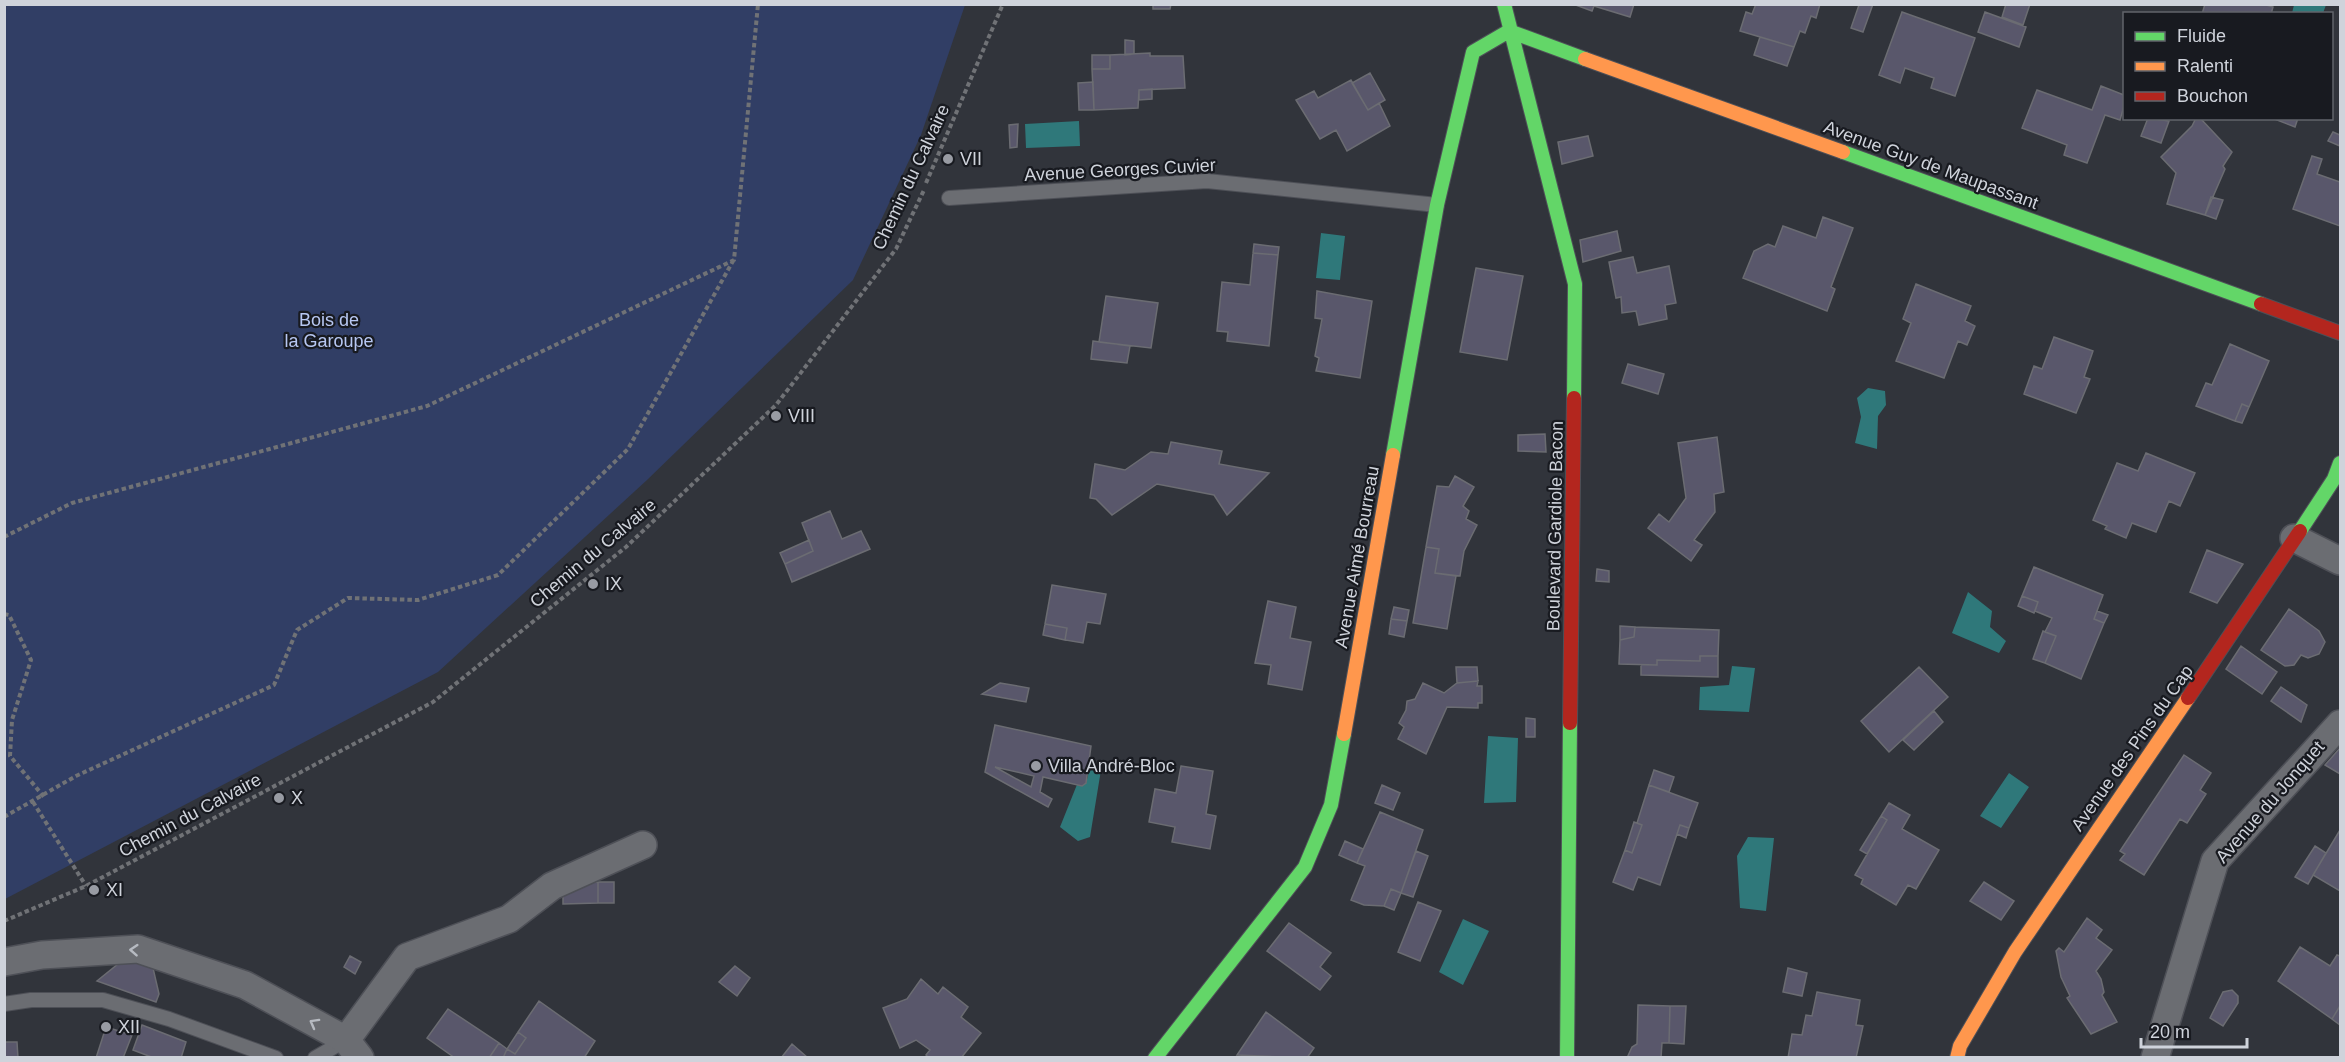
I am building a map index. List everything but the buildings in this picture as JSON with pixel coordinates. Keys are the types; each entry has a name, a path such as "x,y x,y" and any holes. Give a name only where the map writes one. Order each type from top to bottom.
{"street":[{"name":"Boulevard Gardiole Bacon","path":"1504,4 1575,284 1567,1058"},
{"name":"Avenue Aimé Bourreau","path":"1155,1058 1305,867 1331,805 1437,205 1473,52 1509,31"},
{"name":"Avenue Guy de Maupassant","path":"1509,31 2340,333"},
{"name":"Avenue des Pins du Cap","path":"1958,1058 1960,1046 2015,952 2121,793 2216,659 2334,479 2340,463"},
{"path":"2294,538 2340,561"},
{"name":"Avenue du Jonquet","path":"2155,1058 2215,861 2340,724"},
{"path":"4,962 42,956 138,949 245,985 353,1049 407,957 509,919 552,885 643,845"}],"lane":[{"name":"Avenue Georges Cuvier","path":"949,198 1207,180 1437,205"},
{"path":"4,1004 31,1000 103,1000 169,1019 276,1058"},
{"path":"315,1058 353,1049"}],"path":[{"path":"4,817 44,797 76,776 274,685 297,630 348,598 418,600 498,575 628,449 734,260 758,4"},
{"name":"Chemin du Calvaire","path":"4,921 86,886 433,702 626,547 776,405 896,249 1003,4"},
{"path":"4,537 72,503 427,406 734,260"},
{"path":"4,614 9,615 31,660 12,720 10,756 44,797"},
{"path":"33,802 86,886"}],"green space":[{"name":"Bois de la Garoupe","path":"5,4 965,5 921,135 853,280 647,480 438,672 5,899"}],"shaded area":[{"path":"2294,4 2326,5 2323,12 2292,12"},
{"path":"1079,121 1080,146 1026,148 1025,124"},
{"path":"1321,233 1345,236 1340,280 1316,278"},
{"path":"1868,388 1885,391 1886,405 1878,416 1877,449 1855,443 1861,417 1857,398"},
{"path":"1968,592 1992,611 1990,627 2006,641 1999,653 1952,633"},
{"path":"1732,666 1755,668 1749,712 1699,710 1700,687 1729,685"},
{"path":"1488,736 1518,738 1516,802 1484,803"},
{"path":"1090,768 1101,770 1090,837 1078,841 1060,827 1078,782 1086,783"},
{"path":"2009,773 2029,787 2001,828 1980,816"},
{"path":"1748,837 1774,838 1766,911 1740,908 1737,856"},
{"path":"1463,919 1489,931 1463,985 1439,972"}],"traffic: fast":[{"path":"1504,4 1575,284 1574,398"},
{"path":"1393,455 1437,205 1473,52 1509,31 1585,59"},
{"path":"1843,152 2261,304"},
{"path":"2300,531 2334,479 2340,463"},
{"path":"1567,1058 1570,723"},
{"path":"1155,1058 1305,867 1331,805 1344,734"}],"traffic: slow":[{"path":"1585,59 1843,152"},
{"path":"1344,734 1393,455"},
{"path":"1957,1058 1960,1046 2015,952 2188,698"}],"traffic: jam":[{"path":"2261,304 2340,333"},
{"path":"1570,723 1574,398"},
{"path":"2188,698 2300,531"}],"place":[{"name":"VII","path":"948,159"},
{"name":"VIII","path":"776,416"},
{"name":"IX","path":"593,584"},
{"name":"Villa André-Bloc","path":"1036,766"},
{"name":"X","path":"279,798"},
{"name":"XI","path":"94,890"},
{"name":"XII","path":"106,1027"}]}
